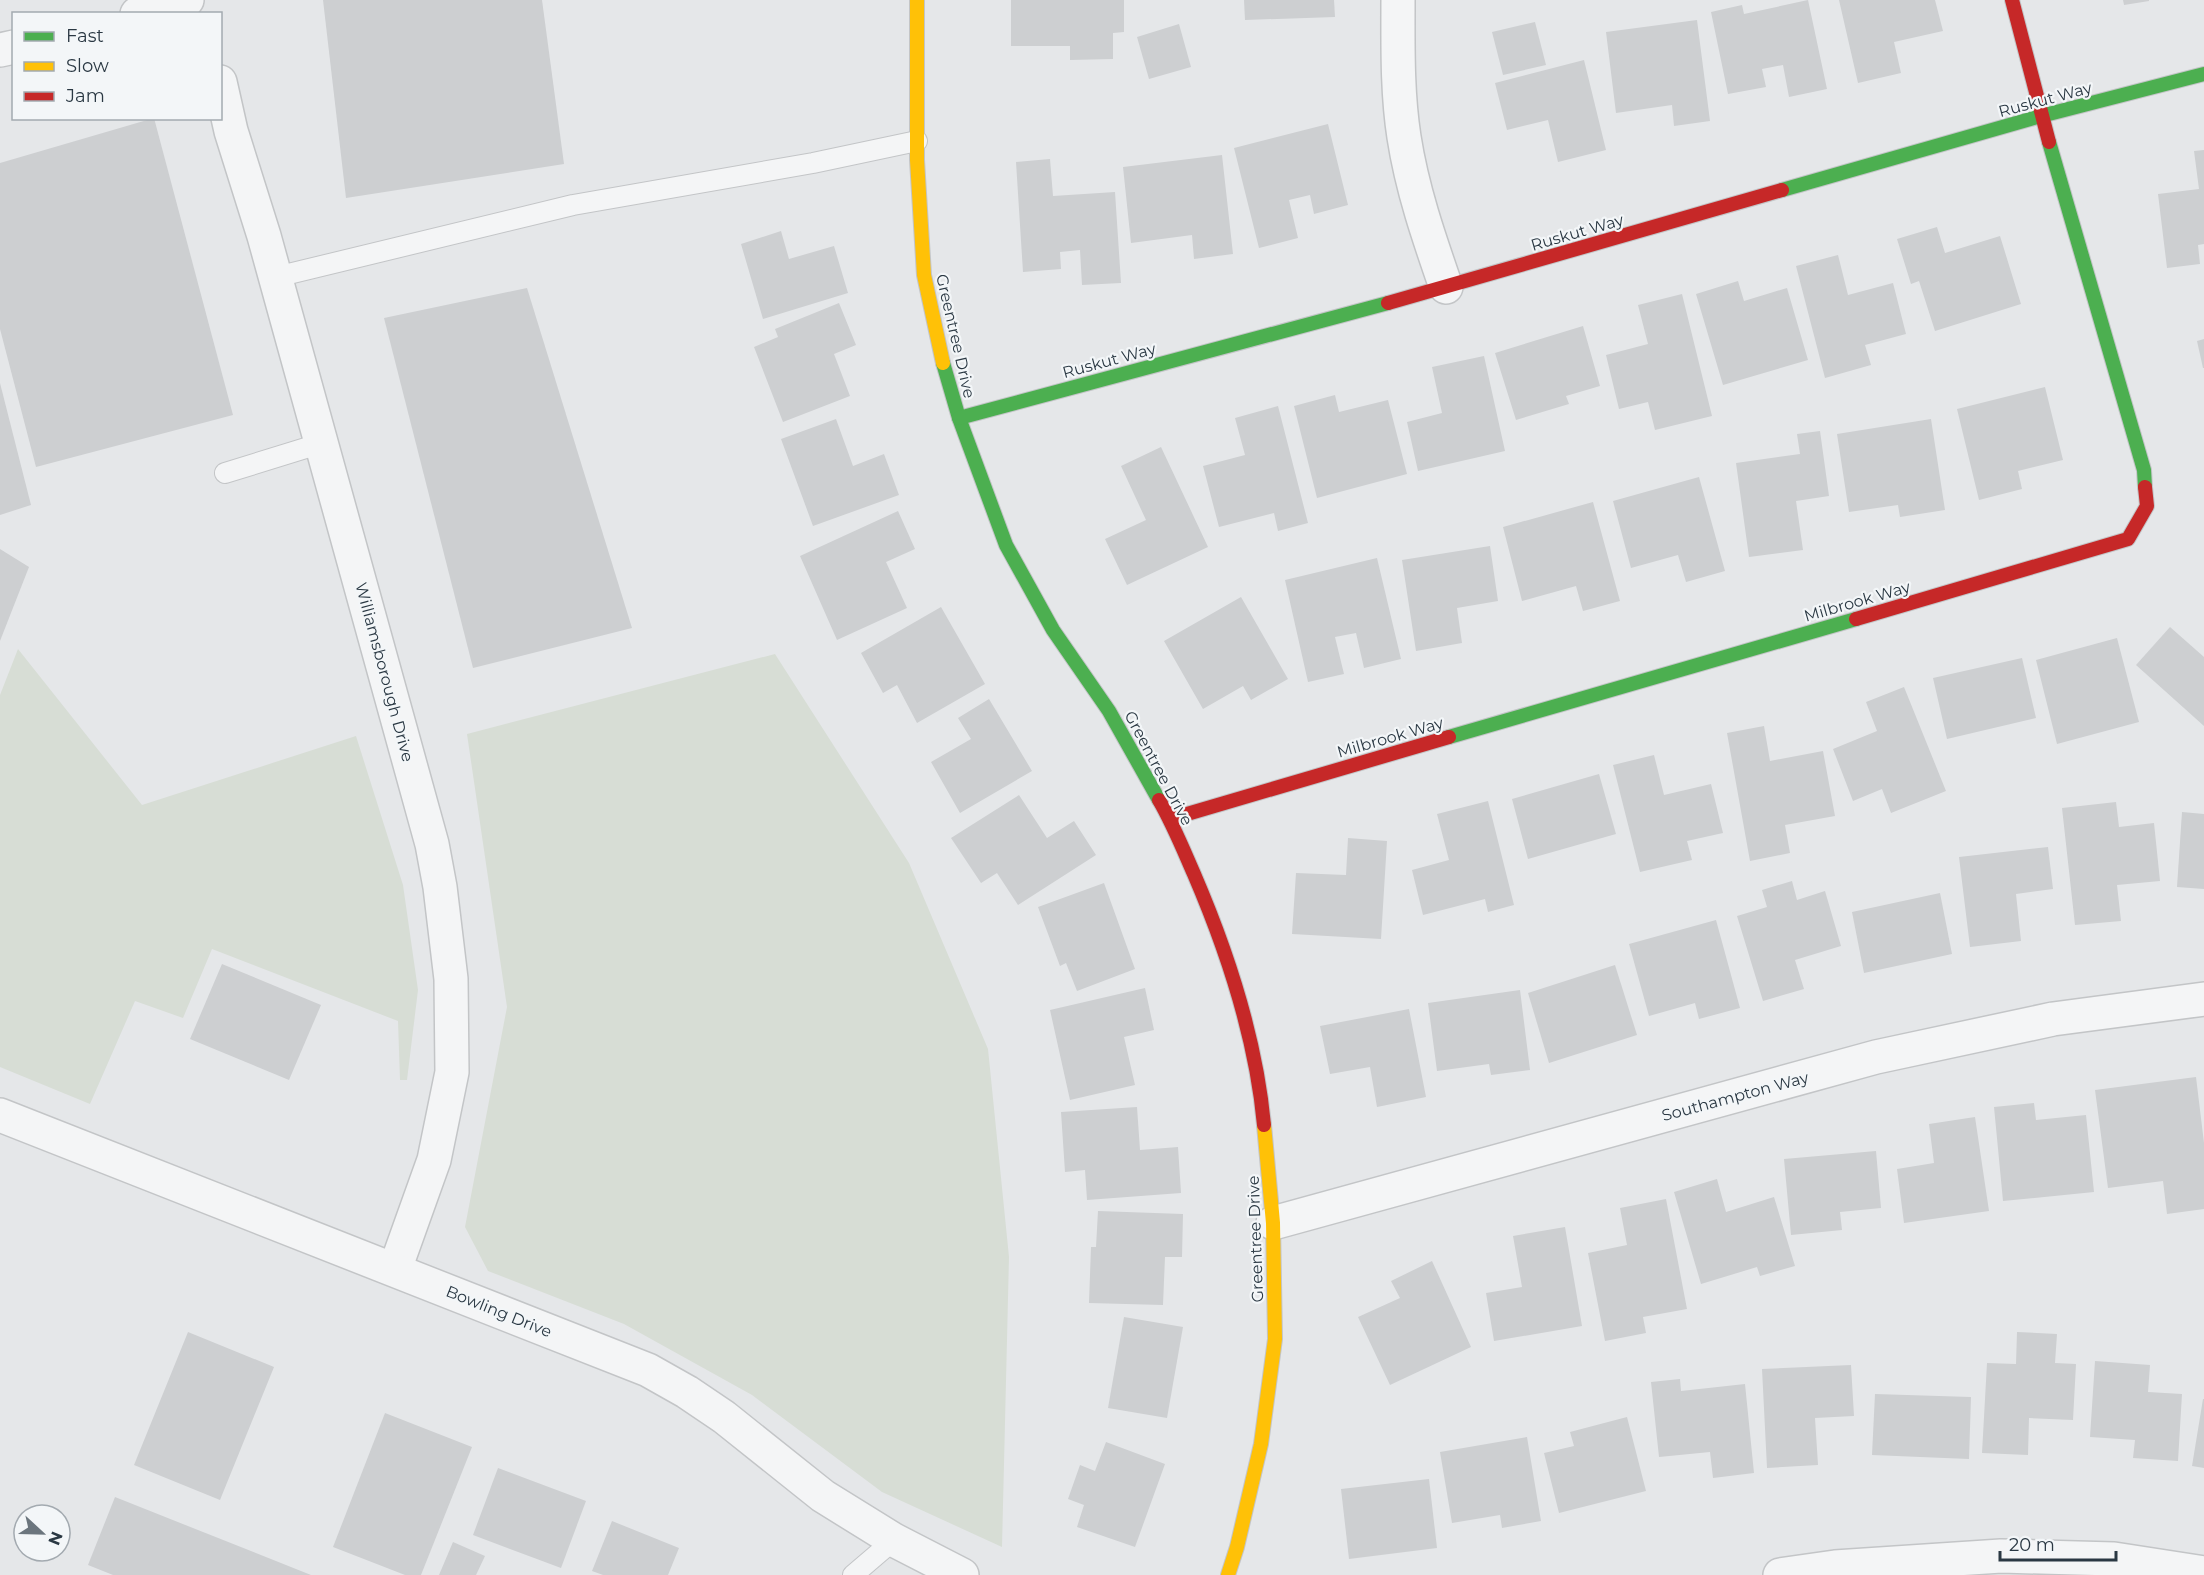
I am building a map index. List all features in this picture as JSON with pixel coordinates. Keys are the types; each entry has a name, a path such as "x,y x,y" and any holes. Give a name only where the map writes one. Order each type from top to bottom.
{"street":[{"path":"144,12 188,0"},
{"name":"Greentree Drive","path":"917,0 917,141 924,275 944,370 959,418 1006,545 1053,630 1109,711 1170,819 1209,909 1227,959 1253,1051 1262,1104 1273,1222 1275,1339 1261,1444 1228,1575"},
{"path":"1398,0 1399,90 1404,136 1413,183 1446,287"},
{"name":"Milbrook Way","path":"1170,819 2128,539 2147,506 2144,470 2041,116 2012,0"},
{"name":"Ruskut Way","path":"959,418 1446,287 2041,116 2204,74"},
{"name":"Williamsborough Drive","path":"222,91 231,131 276,277 432,844 440,887 451,979 452,1072 434,1160 395,1269"},
{"name":"Southampton Way","path":"1273,1222 1876,1057 2053,1019 2204,999"},
{"name":"Bowling Drive","path":"0,1116 648,1370 687,1392 724,1417 823,1496 894,1540 962,1575"},
{"path":"1780,1575 1835,1567 2001,1556 2204,1573"}],"lane":[{"path":"276,277 581,203 813,163 917,141"},
{"path":"225,473 322,443"},
{"path":"853,1575 894,1540"}],"shaded area":[{"path":"18,649 142,805 356,736 403,885 418,990 407,1080 400,1080 398,1021 212,949 183,1018 135,1001 90,1104 0,1067 0,695"},
{"path":"775,654 909,863 988,1049 1009,1257 1002,1547 882,1492 752,1395 624,1324 488,1271 465,1227 507,1007 467,734"}],"building":[{"path":"323,0 542,0 564,164 346,198"},
{"path":"1011,0 1124,0 1124,32 1113,33 1113,59 1070,60 1070,46 1011,46"},
{"path":"1244,0 1334,0 1335,17 1245,20"},
{"path":"1808,0 1827,89 1789,97 1783,65 1762,69 1766,87 1728,94 1711,12 1742,5 1744,14"},
{"path":"1839,0 1935,0 1943,31 1894,42 1901,73 1858,83"},
{"path":"2123,0 2149,0 2149,1 2124,5"},
{"path":"1697,20 1710,121 1674,126 1672,105 1616,113 1606,32"},
{"path":"1535,22 1546,65 1503,75 1492,32"},
{"path":"1179,24 1191,67 1149,79 1137,37"},
{"path":"1584,60 1606,150 1558,162 1548,120 1507,130 1495,83"},
{"path":"147,120 155,120 233,415 36,467 0,329 0,163"},
{"path":"1328,124 1348,205 1314,214 1310,195 1289,200 1298,238 1259,248 1234,148"},
{"path":"2204,150 2204,244 2198,245 2200,264 2167,268 2158,194 2199,189 2194,151"},
{"path":"1222,155 1233,254 1194,259 1192,235 1131,243 1123,167"},
{"path":"1050,159 1053,196 1115,192 1121,283 1082,285 1080,250 1060,252 1061,269 1023,272 1016,162"},
{"path":"1937,227 1945,253 2000,236 2021,304 1935,331 1919,281 1911,284 1897,239"},
{"path":"781,231 789,259 834,246 848,293 763,319 741,244"},
{"path":"1838,255 1848,295 1893,283 1906,334 1865,345 1871,365 1825,378 1796,266"},
{"path":"1738,281 1744,301 1787,288 1808,360 1723,385 1696,294"},
{"path":"527,288 632,628 473,668 384,318"},
{"path":"1682,294 1712,416 1655,430 1648,402 1619,409 1606,355 1648,344 1638,305"},
{"path":"839,303 856,345 834,354 850,396 783,422 754,347 778,337 775,329"},
{"path":"1583,326 1600,386 1566,396 1569,404 1516,420 1495,353"},
{"path":"2204,339 2204,368 2203,368 2197,341"},
{"path":"1484,356 1505,451 1418,471 1407,422 1442,413 1432,367"},
{"path":"0,383 31,505 0,515"},
{"path":"2045,387 2063,460 2018,471 2022,489 1979,500 1957,409"},
{"path":"1335,395 1339,412 1388,400 1407,474 1317,498 1294,406"},
{"path":"1278,406 1308,523 1278,531 1274,513 1219,527 1203,466 1245,455 1235,418"},
{"path":"836,419 853,466 884,454 899,495 813,526 781,439"},
{"path":"1931,419 1945,510 1900,517 1898,505 1849,512 1837,434"},
{"path":"1820,431 1829,496 1796,501 1803,550 1749,557 1736,463 1800,454 1797,434"},
{"path":"1161,447 1208,547 1127,585 1105,539 1146,520 1121,466"},
{"path":"1699,477 1725,571 1686,582 1678,555 1631,568 1613,501"},
{"path":"1593,502 1620,601 1583,611 1576,586 1522,601 1503,527"},
{"path":"898,511 915,549 886,562 907,608 837,640 800,556"},
{"path":"1490,546 1498,601 1457,608 1462,643 1416,651 1402,560"},
{"path":"0,549 29,567 0,641"},
{"path":"1377,558 1401,659 1364,668 1356,633 1335,637 1344,674 1308,682 1285,580"},
{"path":"1241,597 1288,679 1251,700 1243,686 1203,709 1164,641"},
{"path":"941,607 985,684 917,723 897,685 883,693 861,653"},
{"path":"2170,627 2204,657 2204,726 2136,665"},
{"path":"2117,638 2139,722 2057,744 2036,660"},
{"path":"2022,658 2036,718 1947,739 1933,678"},
{"path":"1904,687 1946,791 1891,813 1882,789 1853,801 1833,749 1877,731 1866,702"},
{"path":"989,699 1032,771 960,813 931,762 971,739 958,718"},
{"path":"1764,726 1770,761 1823,751 1835,816 1785,825 1790,853 1750,861 1727,733"},
{"path":"1654,755 1664,795 1711,784 1723,833 1687,841 1692,860 1640,872 1613,765"},
{"path":"1599,774 1616,834 1528,859 1512,799"},
{"path":"1019,795 1047,838 1074,821 1096,855 1018,905 997,873 981,883 951,838"},
{"path":"1488,801 1514,905 1488,912 1485,899 1423,915 1412,870 1449,860 1437,814"},
{"path":"2116,802 2119,827 2154,823 2160,881 2117,885 2121,921 2075,925 2062,808"},
{"path":"2182,812 2204,814 2204,889 2177,887"},
{"path":"1348,838 1387,841 1381,939 1292,934 1296,873 1346,875"},
{"path":"2048,847 2053,889 2016,894 2021,941 1970,947 1959,857"},
{"path":"1792,881 1797,900 1825,891 1841,946 1795,960 1804,989 1763,1001 1737,916 1767,907 1762,890"},
{"path":"1104,883 1135,969 1077,991 1066,963 1060,966 1038,907"},
{"path":"1940,893 1952,954 1864,973 1852,912"},
{"path":"1716,920 1740,1008 1699,1019 1695,1003 1649,1016 1629,944"},
{"path":"222,964 321,1005 289,1080 190,1039"},
{"path":"1615,965 1637,1035 1549,1063 1528,993"},
{"path":"1145,988 1154,1030 1124,1037 1135,1085 1070,1100 1050,1010"},
{"path":"1520,990 1530,1070 1491,1075 1489,1064 1437,1071 1428,1003"},
{"path":"1409,1009 1426,1097 1377,1107 1370,1067 1330,1074 1320,1026"},
{"path":"2196,1077 2204,1143 2204,1209 2167,1214 2163,1181 2108,1188 2095,1090"},
{"path":"2034,1103 2036,1120 2086,1115 2094,1192 2003,1201 1994,1107"},
{"path":"1137,1107 1140,1150 1178,1147 1181,1193 1087,1200 1085,1170 1065,1172 1061,1112"},
{"path":"1975,1117 1989,1211 1904,1223 1897,1169 1934,1163 1929,1124"},
{"path":"1876,1151 1881,1208 1840,1212 1842,1230 1791,1235 1784,1159"},
{"path":"1717,1179 1726,1212 1774,1197 1795,1266 1760,1276 1757,1267 1701,1284 1674,1192"},
{"path":"1666,1199 1687,1309 1643,1317 1646,1333 1605,1341 1588,1253 1627,1245 1620,1208"},
{"path":"1098,1211 1183,1214 1182,1257 1165,1257 1163,1305 1089,1303 1091,1247 1096,1247"},
{"path":"1565,1227 1582,1326 1494,1341 1486,1293 1522,1287 1513,1236"},
{"path":"1432,1261 1471,1347 1390,1385 1358,1317 1400,1298 1391,1281"},
{"path":"1124,1317 1183,1327 1167,1418 1108,1408"},
{"path":"188,1332 274,1367 220,1500 134,1465"},
{"path":"2017,1332 2057,1334 2055,1363 2076,1364 2073,1420 2029,1418 2028,1455 1982,1453 1987,1363 2016,1364"},
{"path":"2095,1361 2150,1365 2148,1392 2182,1394 2178,1461 2133,1458 2135,1440 2090,1437"},
{"path":"1851,1365 1854,1416 1815,1418 1818,1465 1767,1468 1762,1369"},
{"path":"1680,1379 1681,1391 1745,1384 1754,1473 1713,1478 1710,1452 1659,1457 1651,1382"},
{"path":"1875,1394 1971,1397 1969,1459 1872,1455"},
{"path":"2204,1399 2204,1468 2192,1466"},
{"path":"385,1413 472,1447 421,1575 405,1575 333,1547"},
{"path":"1627,1417 1646,1491 1559,1513 1544,1453 1574,1446 1570,1432"},
{"path":"1527,1437 1541,1521 1502,1528 1500,1515 1452,1523 1440,1452"},
{"path":"1106,1442 1165,1464 1135,1547 1077,1527 1084,1505 1068,1499 1080,1465 1095,1471"},
{"path":"498,1468 586,1501 561,1568 473,1535"},
{"path":"1429,1479 1437,1548 1349,1559 1341,1489"},
{"path":"115,1497 311,1575 113,1575 88,1565"},
{"path":"612,1521 679,1548 668,1575 603,1575 592,1571"},
{"path":"453,1542 485,1556 476,1575 439,1575"}],"traffic: fast":[{"path":"1782,190 2041,116 2204,74"},
{"path":"2049,142 2144,470 2145,487"},
{"path":"959,418 1388,303"},
{"path":"943,363 959,418 1006,545 1053,630 1109,711 1159,800"},
{"path":"1449,737 1856,619"}],"traffic: slow":[{"path":"917,0 917,160 924,275 943,363"},
{"path":"1228,1575 1237,1547 1261,1444 1275,1339 1273,1223 1264,1125"}],"traffic: jam":[{"path":"2012,0 2049,142"},
{"path":"1388,303 1782,190"},
{"path":"1856,619 2128,539 2147,506 2145,487"},
{"path":"1170,819 1449,737"},
{"path":"1159,800 1194,874 1229,965 1247,1028 1264,1125"}]}
